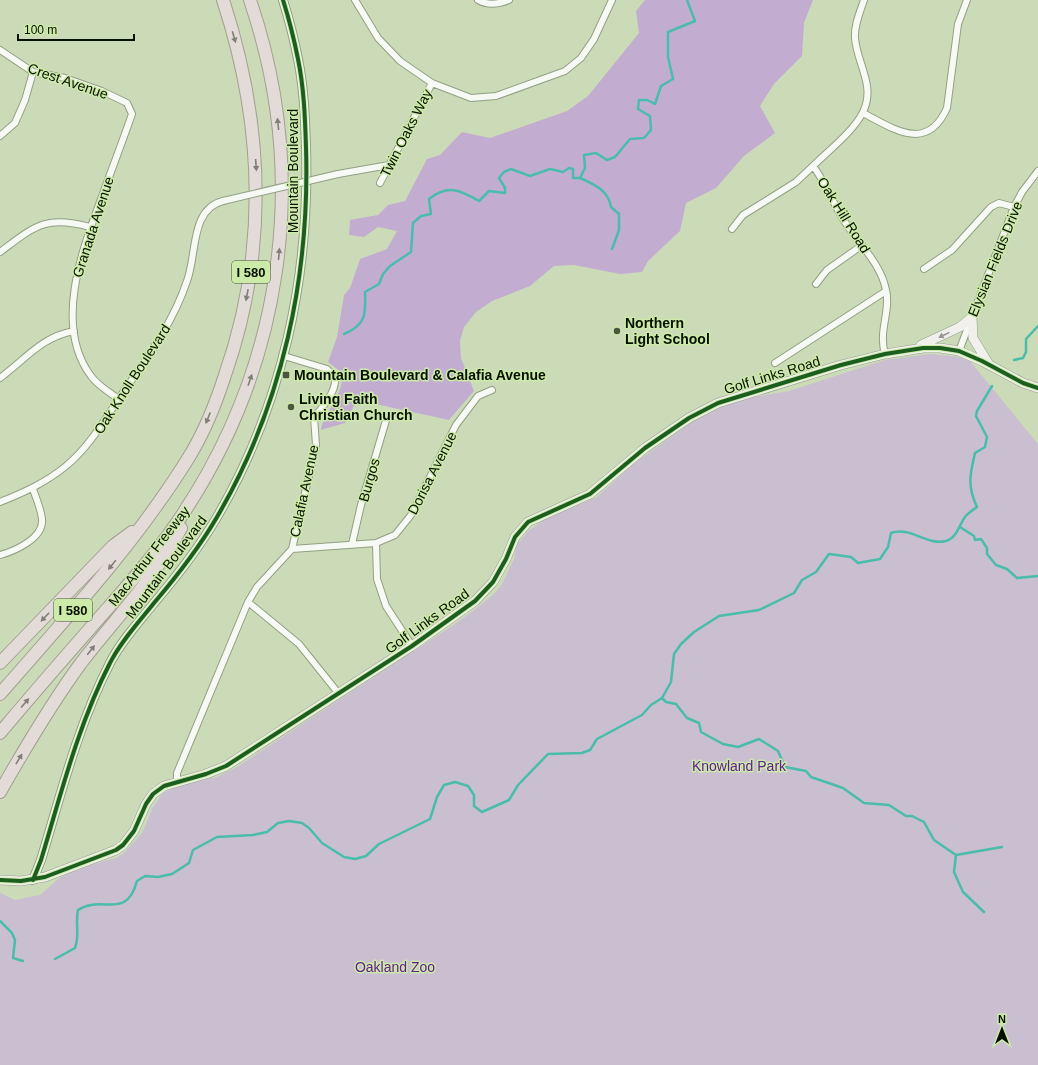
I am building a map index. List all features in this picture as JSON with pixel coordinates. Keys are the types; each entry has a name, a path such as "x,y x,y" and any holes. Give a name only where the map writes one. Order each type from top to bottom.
{"highway":[{"name":"MacArthur Freeway","path":"0,694 112,565 144,523 190,456 205,426 231,359 248,290 257,217 255,145 244,78 223,0"},
{"name":"MacArthur Freeway","path":"0,733 154,554 179,520 212,467 243,401 255,366 272,297 280,242 282,179 276,108 261,39 250,0"},
{"path":"0,792 46,715 69,680 160,564 212,467"},
{"path":"0,663 113,546 144,523"}],"main road":[{"path":"914,348 960,327 972,317"},
{"path":"972,317 973,338 989,364"},
{"name":"Golf Links Road","path":"0,880 33,880 45,877 79,862 107,853 123,845 134,831 146,804 153,794 164,786 206,774 226,766 412,646 475,601 493,582 506,559 515,537 528,522 590,494 645,448 690,418 718,403 750,392 885,354 914,348 940,348 959,351 989,364 1023,383 1038,388"}],"street":[{"name":"Mountain Boulevard","path":"33,880 41,860 78,738 105,673 120,646 191,556 226,501 241,473 262,424 284,356 296,304 304,248 306,169 302,85 297,52 283,0"},
{"path":"355,0 356,5 378,38 400,60 432,83 471,98 496,96 565,71 581,58 594,39 612,0"},
{"path":"478,0 492,4 502,4 509,0"},
{"name":"Oak Hill Road","path":"864,0 858,17 855,37 856,48 867,81 866,103 863,113 854,125 813,166 844,222 876,266 886,291 882,334 885,354"},
{"path":"863,113 899,132 909,135 918,134 935,127 942,120 947,108 958,24 961,11 967,0"},
{"name":"Crest Avenue","path":"0,50 33,72 65,78 102,91 128,103 132,114"},
{"path":"0,136 15,122 26,100 33,72"},
{"name":"Twin Oaks Way","path":"380,183 432,83"},
{"name":"Granada Avenue","path":"119,398 103,388 91,376 79,352 74,331 73,310 75,282 90,227 132,114"},
{"name":"Oak Knoll Boulevard","path":"0,502 33,489 66,465 94,438 119,398 153,351 171,319 188,281 201,218 210,205 338,174 389,165"},
{"path":"732,229 744,215 796,182 813,166"},
{"name":"Elysian Fields Drive","path":"959,351 1014,207 1022,192 1038,171"},
{"path":"924,269 952,250 991,207 999,204 1014,207"},
{"path":"0,252 34,227 52,222 70,222 90,227"},
{"path":"816,284 827,270 861,246"},
{"path":"775,363 886,291"},
{"path":"0,378 47,339 61,333 74,331"},
{"name":"Calafia Avenue","path":"177,782 177,773 248,602 257,587 292,549 316,445 314,417 328,399 335,381 333,374 327,369 284,356"},
{"name":"Dorisa Avenue","path":"292,549 376,542 395,535 411,515 456,425 478,396 492,390"},
{"name":"Burgos","path":"352,544 361,505 387,416"},
{"path":"0,556 10,552 36,536 40,528 43,520 33,489"},
{"path":"376,542 377,579 386,606 412,646"},
{"path":"248,602 300,644 339,694"}],"green space":[{"name":"Knowland Park","path":"930,354 959,357 970,361 1038,444 1038,1065 0,1065 0,893 15,900 40,895 62,876 100,862 116,858 124,853 142,833 153,807 163,793 180,785 217,777 237,767 452,626 495,593 502,584 514,559 517,545 528,531 547,518 597,497 633,464 694,421 721,407 747,398 789,391 885,360"}],"shaded area":[{"path":"645,0 813,0 804,23 802,56 774,84 760,106 775,133 744,156 716,188 686,203 680,231 648,261 642,272 620,274 574,265 554,266 530,286 492,301 476,312 464,327 460,341 461,358 474,391 449,420 357,400 345,423 321,430 326,416 338,395 342,380 341,372 328,362 337,337 344,295 350,288 360,259 387,249 397,231 378,227 364,237 349,235 350,220 378,215 388,205 405,201 427,159 440,155 462,132 490,138 567,111 588,96 639,33 636,11"}],"waterway":[{"path":"344,334 351,331 361,323 365,313 365,292 379,284 383,274 390,266 411,252 413,223 421,216 431,214 429,199 436,194 442,191 454,190 479,201 489,191 505,193 505,188 499,178 504,172 511,169 530,176 550,169 563,172 569,168 573,169 573,178 580,178 585,168 584,155 596,153 607,160 615,157 630,139 644,138 651,130 650,116 638,109 639,100 647,100 655,104 661,86 673,79 668,57 668,32 695,21 687,0"},
{"path":"580,178 604,192 610,201 611,207 619,214 619,230 612,249"},
{"path":"1014,360 1023,358 1026,352 1026,339 1038,326"},
{"path":"55,959 75,948 77,938 78,910 96,904 120,904 127,900 137,881 145,876 158,877 172,874 189,863 193,850 217,837 253,835 267,832 278,823 289,821 302,823 309,828 322,843 344,857 355,859 366,856 379,844 430,819 437,797 444,785 455,782 468,786 474,795 474,806 482,812 509,800 518,785 548,754 582,753 590,750 597,739 642,715 651,705 662,698 671,682 674,654 681,644 694,632 719,616 759,610 794,593 802,580 816,572 829,554 851,557 858,563 880,559 888,547 891,533 905,532 939,542 950,539 953,537 966,516 977,507 972,493 970,480 975,453 985,447 987,437 976,416 977,411 992,386"},
{"path":"960,527 974,536 975,540 981,539 987,548 987,554 996,565 1007,569 1017,578 1038,576"},
{"path":"662,698 666,702 676,704 687,718 699,723 701,732 723,744 738,747 759,739 778,751 785,767 806,771 811,777 843,788 864,803 889,805 906,816 912,816 924,822 934,840 956,855 954,872 963,892 984,912"},
{"path":"956,855 1002,847"},
{"path":"0,921 12,933 15,940 13,958 23,961"}],"cycle path":[{"path":"33,880 41,860 79,735 110,663 130,632 187,562 217,517 240,474 259,430 275,384 288,338 297,291 303,243 306,195 306,136 302,81 295,44 283,0"},
{"path":"0,880 21,881 45,877 116,850 123,845 134,831 146,804 153,794 164,786 206,774 226,766 412,646 475,601 493,582 506,559 515,537 528,522 590,494 645,448 689,418 718,403 841,365 885,354 923,348 940,348 959,351 982,361 1023,383 1038,388"}],"place":[{"name":"Northern Light School","path":"617,331"},
{"name":"Mountain Boulevard & Calafia Avenue","path":"286,375"},
{"name":"Living Faith Christian Church","path":"291,407"}],"park label":[{"name":"Oakland Zoo","path":"395,967"}]}
